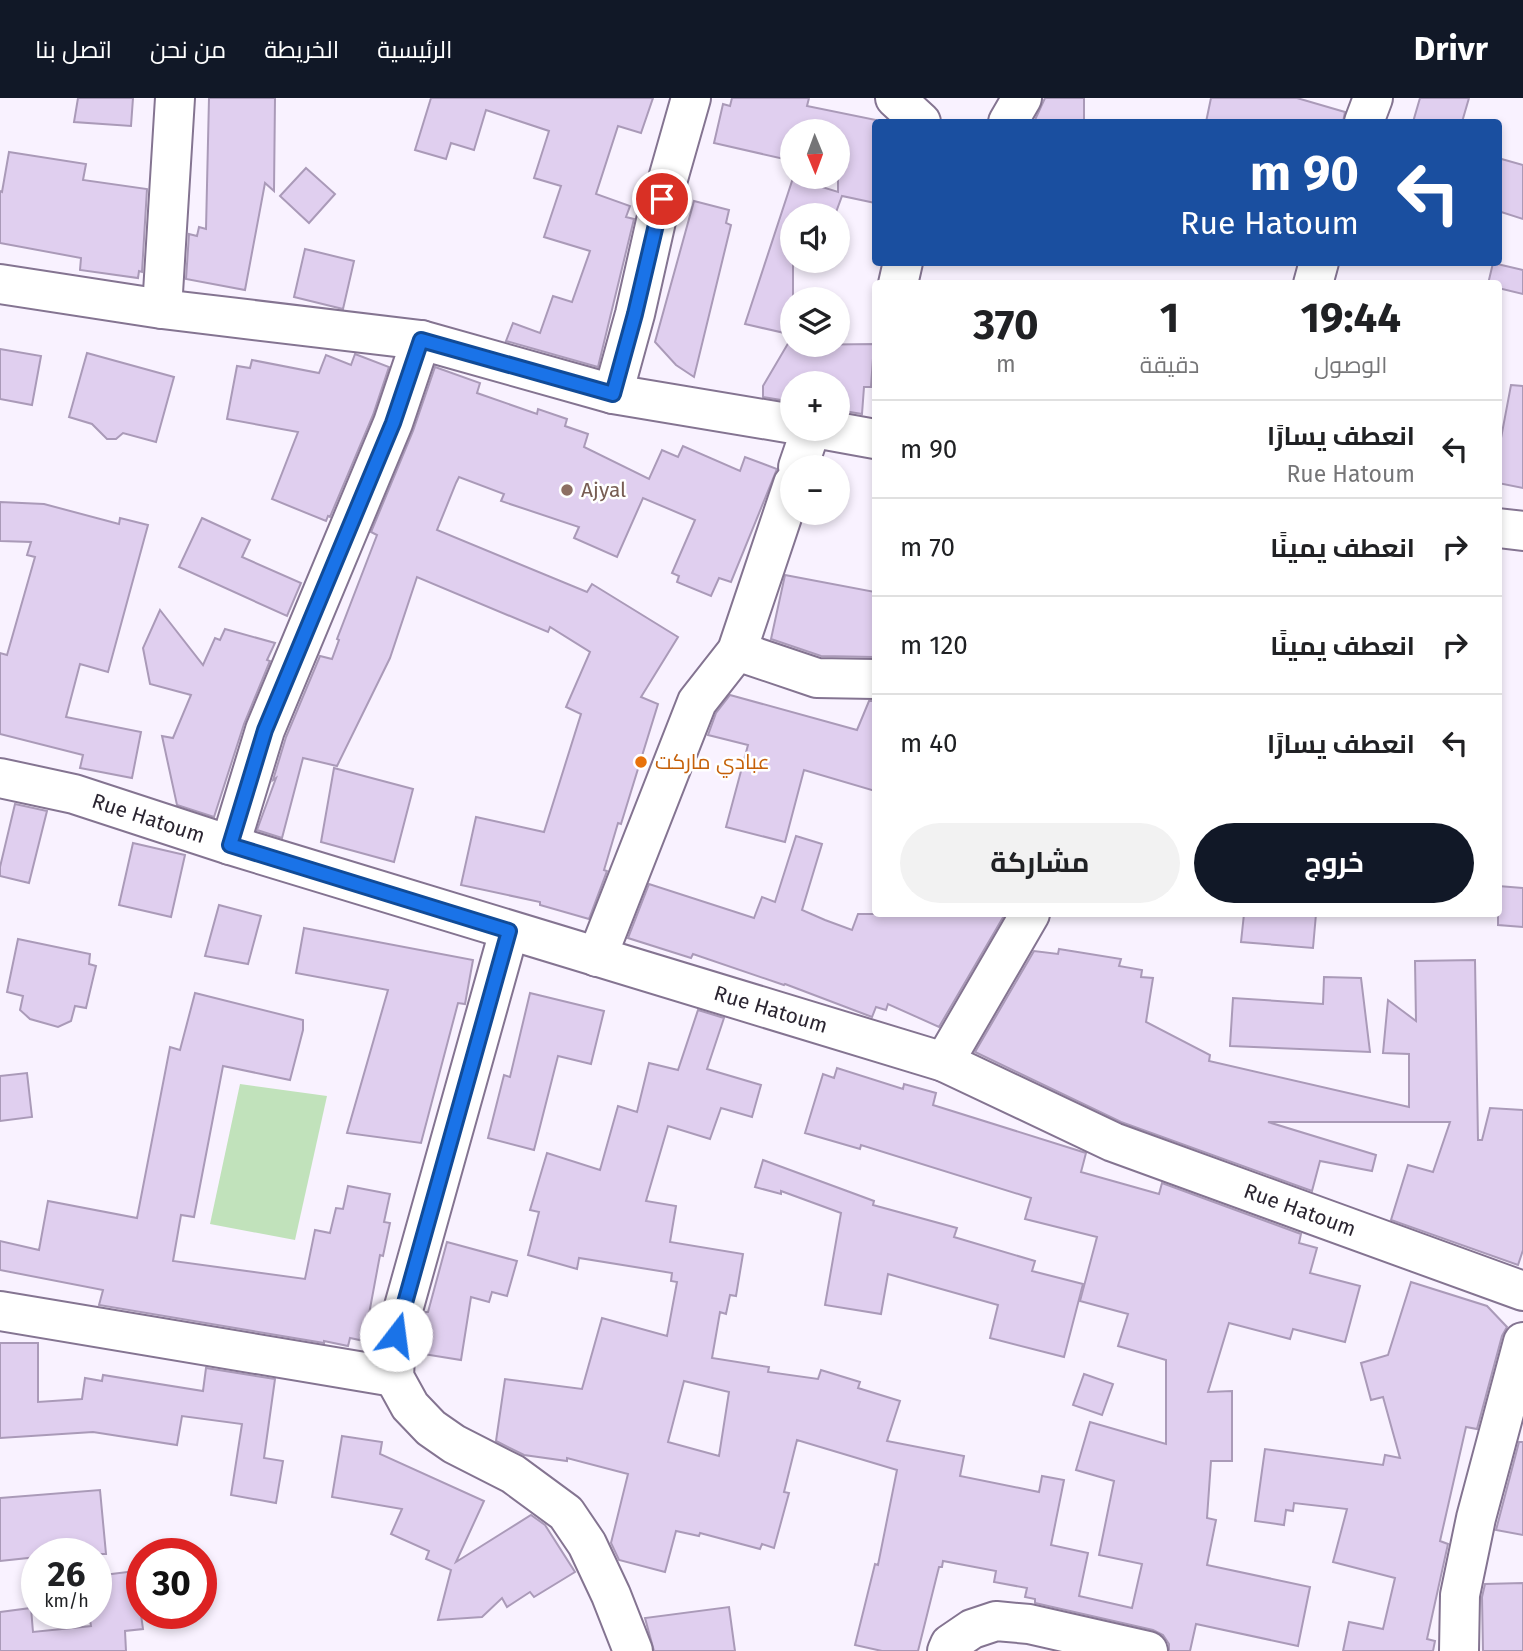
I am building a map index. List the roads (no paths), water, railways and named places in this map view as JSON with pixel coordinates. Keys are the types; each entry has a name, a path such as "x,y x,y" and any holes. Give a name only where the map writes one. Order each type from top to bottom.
{"street":[{"path":"162,309 175,98"},
{"path":"613,394 656,221 691,98"},
{"path":"895,98 918,119"},
{"path":"1010,119 1022,98"},
{"path":"1365,119 1373,98"},
{"path":"0,284 162,309 421,340 613,394 780,422"},
{"path":"230,845 265,730 393,423 421,340"},
{"path":"850,429 872,429"},
{"path":"597,957 697,702 737,651 780,523"},
{"path":"1502,528 1523,531"},
{"path":"737,651 817,678 872,679"},
{"name":"Rue Hatoum","path":"0,778 75,794 230,845 944,1062 1113,1142 1523,1291"},
{"path":"944,1062 1028,917"},
{"path":"509,931 396,1335 394,1377 410,1406 431,1428 454,1444 513,1474 566,1513 587,1544 633,1651"},
{"path":"0,1311 394,1377"},
{"path":"1459,1651 1460,1595 1476,1518 1523,1342"},
{"path":"947,1651 950,1644 972,1629 996,1621 1029,1624 1148,1651"}],"place":[{"name":"Ajyal","path":"567,490"},
{"name":"عبادي ماركت","path":"641,762"}]}
